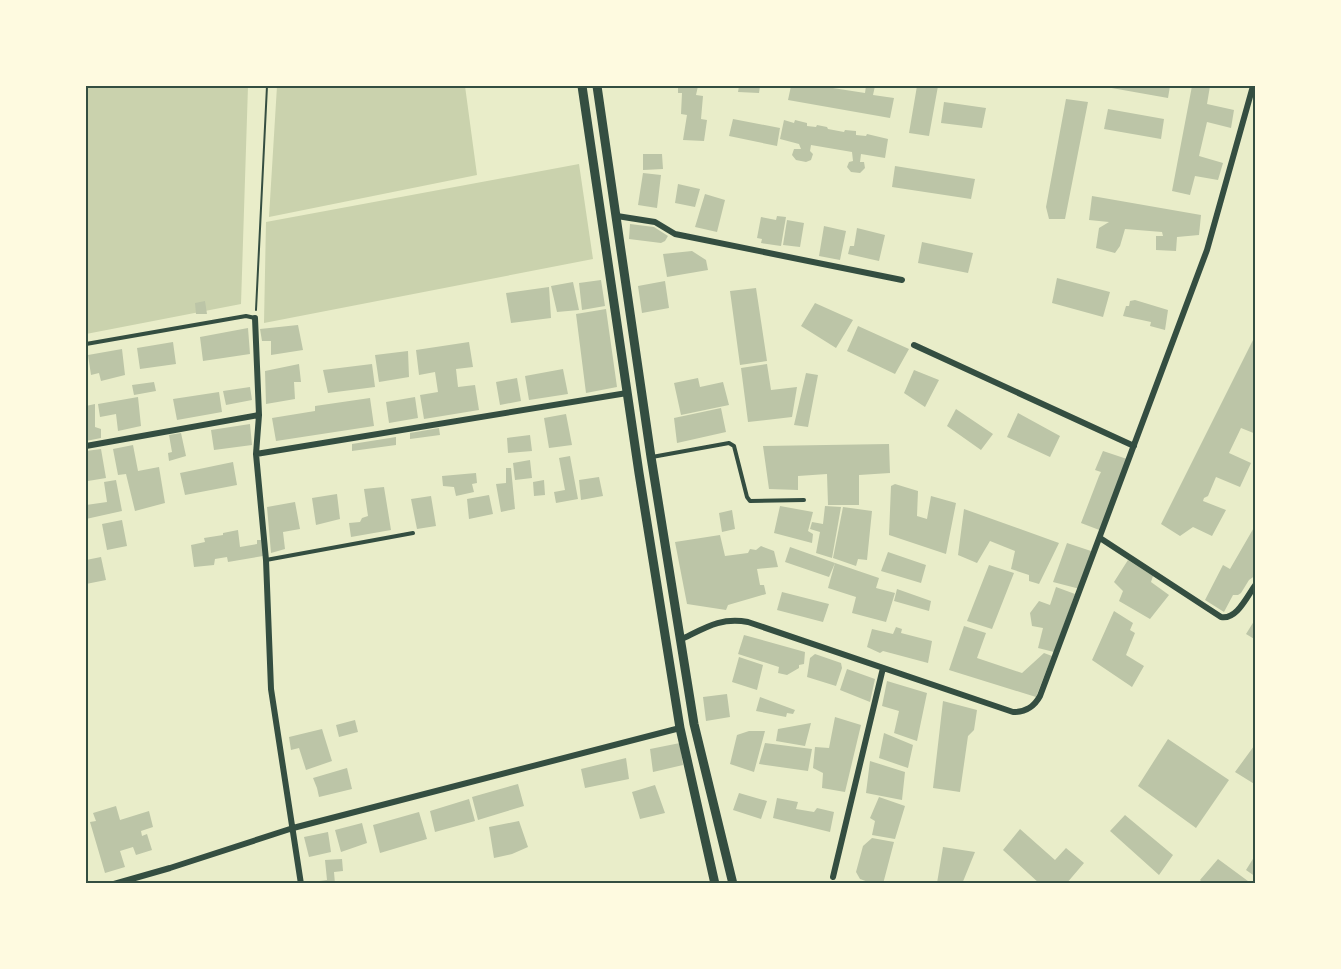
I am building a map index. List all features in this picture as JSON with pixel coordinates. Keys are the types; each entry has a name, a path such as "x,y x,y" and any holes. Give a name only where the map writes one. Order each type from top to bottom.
{"main road":[{"path":"582,86 627,393 680,728 715,884"},
{"path":"597,86 651,457 694,724 733,884"}],"street":[{"path":"680,640 725,620 748,622 1013,712 1032,707 1040,696 1207,250 1253,86"},
{"path":"617,216 655,222 675,234 902,280"},
{"path":"255,318 259,415 256,454 266,560 271,689 301,884"},
{"path":"914,345 1134,446"},
{"path":"256,454 627,393"},
{"path":"86,446 259,415"},
{"path":"1100,538 1221,617 1227,618 1236,612 1256,584"},
{"path":"833,877 883,668"},
{"path":"114,884 293,828 680,728"}],"lane":[{"path":"86,344 246,316 255,318"},
{"path":"651,457 729,443 734,446 750,501 804,500"},
{"path":"266,560 413,533"}],"path":[{"path":"255,318 267,86"}],"green space":[{"path":"86,86 248,86 241,304 86,334"},
{"path":"277,86 465,86 477,175 269,217"},
{"path":"579,164 593,259 264,323 266,222"}],"building":[{"path":"678,86 698,86 696,95 703,96 701,119 707,120 704,141 683,140 687,115 681,114 682,93 678,93"},
{"path":"739,86 760,86 759,93 738,92"},
{"path":"791,86 820,86 865,93 866,86 875,86 873,95 894,98 890,118 788,100"},
{"path":"917,86 938,86 929,136 909,133"},
{"path":"1106,86 1170,86 1168,98"},
{"path":"1192,86 1210,86 1207,104 1234,110 1231,128 1207,122 1199,156 1223,163 1218,180 1195,176 1190,195 1172,191"},
{"path":"1066,99 1088,102 1065,219 1049,219 1046,207"},
{"path":"944,102 986,108 982,128 941,123"},
{"path":"1108,109 1164,119 1161,139 1104,129"},
{"path":"733,119 780,128 777,146 729,136"},
{"path":"784,120 794,123 795,120 807,123 807,126 816,127 817,125 844,132 845,130 856,131 856,135 866,136 867,134 888,139 885,158 861,154 860,162 864,162 865,168 860,173 851,172 847,167 849,162 853,161 852,152 811,145 810,151 813,154 811,160 806,162 796,160 792,155 794,149 801,149 799,144 780,139"},
{"path":"643,154 662,154 663,169 643,170"},
{"path":"895,166 975,179 971,199 892,187"},
{"path":"643,173 661,175 657,208 638,205"},
{"path":"678,184 700,189 695,207 675,203"},
{"path":"705,194 725,200 717,232 695,227"},
{"path":"1092,196 1201,215 1199,235 1177,237 1176,251 1156,250 1156,236 1163,236 1162,232 1125,229 1120,246 1115,253 1096,248 1099,228 1109,222 1089,220"},
{"path":"777,216 786,217 781,246 761,243 762,239 757,238 761,217 776,220"},
{"path":"787,220 804,223 800,247 783,245"},
{"path":"630,224 654,227 668,236 661,243 629,239"},
{"path":"824,226 846,231 840,260 819,256"},
{"path":"857,228 885,235 879,261 848,254 850,246 854,246"},
{"path":"922,242 973,253 968,273 918,263"},
{"path":"692,251 706,260 708,270 667,277 663,254"},
{"path":"1057,278 1110,292 1103,317 1052,303"},
{"path":"601,280 605,306 582,310 579,283"},
{"path":"665,281 669,308 642,313 638,286"},
{"path":"573,282 579,310 557,312 551,286"},
{"path":"549,287 551,318 511,323 506,293"},
{"path":"756,288 767,361 740,365 730,291"},
{"path":"1135,300 1168,310 1165,330 1150,326 1151,322 1123,316 1126,306 1129,306 1130,301"},
{"path":"205,301 207,314 196,314 195,303"},
{"path":"815,303 853,320 836,348 801,326"},
{"path":"606,309 617,387 586,393 576,314"},
{"path":"298,325 303,350 271,355 271,341 262,341 260,329"},
{"path":"858,326 909,349 895,374 847,351"},
{"path":"248,328 250,354 203,361 200,337"},
{"path":"1256,334 1256,434 1241,428 1229,453 1251,463 1240,487 1216,477 1208,496 1204,498 1203,501 1226,510 1212,536 1193,527 1180,536 1161,524"},
{"path":"173,342 176,364 140,369 137,348"},
{"path":"469,342 473,367 456,369 458,387 475,385 479,410 424,419 420,395 438,392 435,372 419,375 416,350"},
{"path":"122,349 125,375 101,381 99,373 91,375 88,355"},
{"path":"408,351 409,377 379,382 375,355"},
{"path":"299,364 301,382 294,382 295,399 266,404 265,371"},
{"path":"372,364 375,387 328,393 323,370"},
{"path":"767,364 771,390 797,387 792,417 748,422 741,368"},
{"path":"563,369 568,394 529,400 525,376"},
{"path":"914,370 939,380 925,407 904,393"},
{"path":"806,373 818,375 808,427 794,425"},
{"path":"517,378 521,401 500,405 496,382"},
{"path":"698,378 700,387 723,382 729,405 681,415 674,383"},
{"path":"154,382 156,391 134,395 132,385"},
{"path":"250,387 252,400 226,405 223,391"},
{"path":"219,392 222,412 177,420 173,399"},
{"path":"138,397 141,426 118,431 116,414 100,417 98,404"},
{"path":"415,397 418,418 389,423 386,402"},
{"path":"370,398 374,426 276,441 272,418 315,411 315,406"},
{"path":"95,404 95,427 101,429 101,438 86,441 86,406"},
{"path":"721,408 726,432 677,443 674,418"},
{"path":"956,409 993,434 981,450 947,426"},
{"path":"1018,413 1060,436 1050,457 1007,437"},
{"path":"566,414 572,445 549,448 544,418"},
{"path":"250,424 252,445 214,450 211,430"},
{"path":"439,428 440,435 410,439 410,433"},
{"path":"181,433 186,456 169,461 168,453 172,452 169,435"},
{"path":"530,435 532,451 508,453 507,438"},
{"path":"396,437 396,445 352,451 352,444"},
{"path":"889,444 890,473 859,475 859,505 828,505 827,474 798,476 798,490 769,489 763,446"},
{"path":"133,445 138,471 159,467 165,503 135,511 126,474 118,475 113,449"},
{"path":"101,449 106,478 88,481 86,451"},
{"path":"1103,451 1127,459 1102,531 1081,523 1101,472 1095,470"},
{"path":"570,456 578,499 556,503 554,492 565,490 559,458"},
{"path":"530,460 532,478 515,480 513,463"},
{"path":"233,462 237,485 185,495 180,473"},
{"path":"506,468 511,468 515,509 501,512 496,484 506,483"},
{"path":"476,473 477,483 472,484 474,492 456,496 454,487 443,486 442,476"},
{"path":"599,477 603,496 581,500 579,480"},
{"path":"116,480 122,511 86,519 86,505 107,502 104,482"},
{"path":"544,480 545,495 534,496 533,482"},
{"path":"895,484 918,491 917,516 927,519 931,496 956,503 946,554 889,535 891,486"},
{"path":"384,487 391,530 351,537 349,523 360,522 362,518 368,516 364,489"},
{"path":"337,494 340,519 316,525 312,498"},
{"path":"489,495 493,514 469,519 467,499"},
{"path":"431,496 436,526 417,529 411,499"},
{"path":"295,502 300,529 283,532 285,549 271,553 267,507"},
{"path":"780,506 813,512 808,531 813,534 812,543 774,533"},
{"path":"825,506 841,507 832,558 816,553 820,532 810,529 812,522 823,524"},
{"path":"843,507 872,511 867,560 858,559 856,566 833,558"},
{"path":"964,509 1059,543 1039,584 1029,581 1029,575 1011,569 1015,551 990,541 977,563 958,555"},
{"path":"732,510 735,529 722,532 719,513"},
{"path":"122,520 127,546 107,550 102,524"},
{"path":"1256,524 1256,575 1249,580 1241,593 1233,595 1224,612 1205,600 1223,565 1230,569"},
{"path":"238,530 240,547 257,544 257,540 262,540 263,556 228,562 227,557 215,559 214,565 194,567 191,545 205,542 204,538"},
{"path":"720,535 725,556 748,553 750,549 756,550 761,546 774,551 778,567 757,569 760,585 764,585 766,594 728,605 726,610 687,604 675,542"},
{"path":"1067,543 1094,552 1080,589 1053,582"},
{"path":"790,547 835,563 829,577 785,562"},
{"path":"888,552 926,565 921,583 881,571"},
{"path":"101,557 106,580 86,584 86,560"},
{"path":"1128,560 1153,576 1151,582 1169,595 1150,619 1119,601 1123,591 1114,582"},
{"path":"835,563 879,578 876,588 895,593 886,622 852,613 856,597 828,588"},
{"path":"989,565 1014,573 992,629 967,621"},
{"path":"1056,587 1075,594 1054,652 1038,648 1043,628 1032,626 1030,613 1039,601 1050,605"},
{"path":"897,589 931,601 929,611 894,601"},
{"path":"782,592 829,604 823,622 777,610"},
{"path":"1114,611 1133,623 1130,630 1135,633 1126,655 1144,666 1132,687 1092,660"},
{"path":"1256,618 1256,640 1246,634"},
{"path":"964,626 986,633 977,658 1022,673 1044,653 1052,656 1036,697 949,670"},
{"path":"896,627 902,629 901,633 932,641 928,663 883,651 880,653 867,647 872,629 893,634"},
{"path":"744,635 805,652 804,664 799,665 799,668 787,675 778,673 779,667 738,654"},
{"path":"815,654 841,663 842,668 836,686 807,677 810,658"},
{"path":"739,657 763,665 757,690 732,682"},
{"path":"847,669 875,679 870,702 840,690"},
{"path":"887,681 927,693 917,741 894,733 899,711 882,706"},
{"path":"727,694 730,717 706,721 703,697"},
{"path":"760,697 795,710 793,714 787,713 786,717 756,711"},
{"path":"943,701 977,710 974,730 968,736 960,792 933,788"},
{"path":"835,717 861,725 845,792 822,788 823,773 813,768 815,747 829,748"},
{"path":"355,720 358,732 339,737 336,725"},
{"path":"811,723 805,746 776,741 778,729"},
{"path":"322,729 332,761 306,770 299,748 291,750 289,737"},
{"path":"749,731 765,731 754,772 730,764 737,735"},
{"path":"884,733 913,745 908,768 879,758"},
{"path":"1168,739 1229,780 1196,828 1138,786"},
{"path":"680,743 683,765 653,772 650,749"},
{"path":"765,743 812,749 808,771 759,764"},
{"path":"1254,746 1256,747 1256,785 1235,772"},
{"path":"626,758 629,779 585,788 581,769"},
{"path":"870,761 905,772 902,800 866,793"},
{"path":"347,768 352,789 319,797 313,778"},
{"path":"518,784 524,806 478,820 472,797"},
{"path":"655,785 665,813 640,819 632,792"},
{"path":"739,793 767,801 761,819 733,810"},
{"path":"879,797 905,806 895,839 872,835 875,821 870,818"},
{"path":"777,798 798,802 796,809 814,812 817,808 834,812 830,832 773,818"},
{"path":"469,799 475,821 435,832 430,811"},
{"path":"116,806 120,820 149,811 153,827 141,831 142,836 147,834 152,850 136,855 133,847 120,851 125,867 105,873 90,822 96,821 93,813"},
{"path":"419,812 427,839 380,853 373,825"},
{"path":"1125,815 1173,855 1159,875 1110,831"},
{"path":"519,821 528,847 494,858 489,827"},
{"path":"362,823 367,843 341,852 335,830"},
{"path":"1020,829 1055,860 1066,848 1084,863 1066,884 1040,884 1003,850"},
{"path":"328,832 331,852 309,857 304,837"},
{"path":"872,838 894,842 883,884 874,884 860,879 856,872 863,846"},
{"path":"943,847 975,852 962,884 937,883"},
{"path":"1256,854 1256,877 1246,870"},
{"path":"342,859 343,871 334,872 335,884 312,884 312,882 327,880 325,860"},
{"path":"1218,859 1252,884 1204,884 1200,880"}]}
